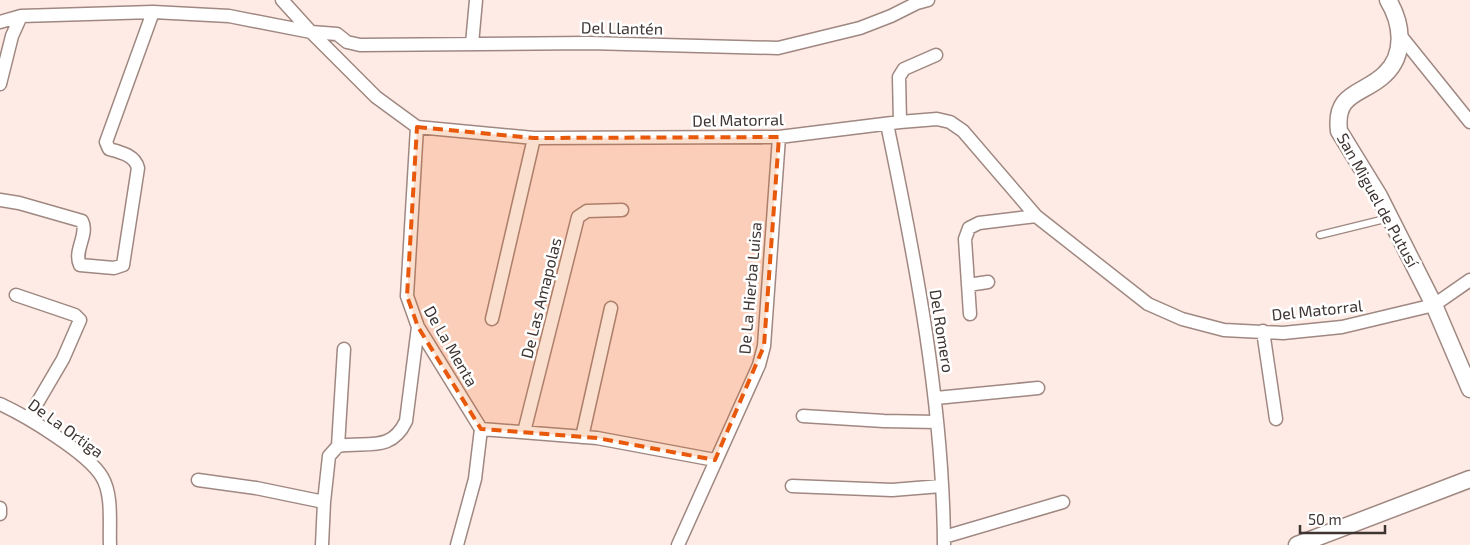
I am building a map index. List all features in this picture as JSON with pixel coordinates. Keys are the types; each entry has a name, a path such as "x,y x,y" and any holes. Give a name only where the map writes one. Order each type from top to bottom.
{"street":[{"name":"Del Matorral","path":"282,0 376,97 417,126 534,138 779,137 937,119 950,122 963,130 1036,216 1148,304 1182,319 1216,328 1283,332 1342,327 1434,305"},
{"path":"472,44 476,0"},
{"name":"San Miguel de Putusí","path":"1388,0 1393,8 1400,36 1400,51 1394,63 1384,75 1355,92 1346,100 1340,110 1338,120 1339,131 1344,142 1358,160 1390,218 1434,305 1470,387"},
{"name":"Del Llantén","path":"311,32 337,34 347,42 360,45 589,43 778,48 860,28 891,16 918,1"},
{"path":"0,22 21,16 154,12 229,16 311,32"},
{"path":"0,200 19,203 82,221 84,227 78,257 80,264 114,268 123,264 138,168 136,162 131,157 109,149 106,142 154,12"},
{"path":"0,84 12,36 21,16"},
{"path":"1400,36 1470,122"},
{"name":"Del Romero","path":"936,55 904,69 900,77 893,123 936,398 944,541"},
{"name":"De La Menta","path":"417,126 407,296 418,327 481,429"},
{"name":"De La Hierba Luisa","path":"678,545 759,365 764,346 779,137"},
{"path":"492,319 534,138"},
{"name":"De Las Amapolas","path":"524,432 578,217 587,211 622,210"},
{"path":"970,314 965,239 968,228 979,223 1036,216"},
{"path":"1434,305 1470,280"},
{"path":"968,285 988,282"},
{"path":"16,295 75,315 80,320 62,359 29,417"},
{"path":"582,437 611,308"},
{"path":"338,446 376,444 390,441 400,434 406,421 418,327"},
{"path":"1263,332 1276,419"},
{"path":"322,545 324,502 330,456 338,446 344,349"},
{"path":"936,398 1038,388"},
{"name":"De La Ortiga","path":"0,404 29,417 88,461 102,477 107,491 110,545"},
{"path":"803,416 937,422"},
{"path":"457,545 475,479 481,429 597,438 715,460"},
{"path":"1297,545 1470,479"},
{"path":"198,480 256,488 324,502"},
{"path":"792,486 892,490 941,486"},
{"path":"944,541 1063,502"},
{"path":"0,508 0,514"}],"lane":[{"path":"1320,235 1390,218"}],"highlighted area":[{"path":"417,127 534,138 779,137 764,346 715,460 597,438 481,429 418,327 407,296"}]}
